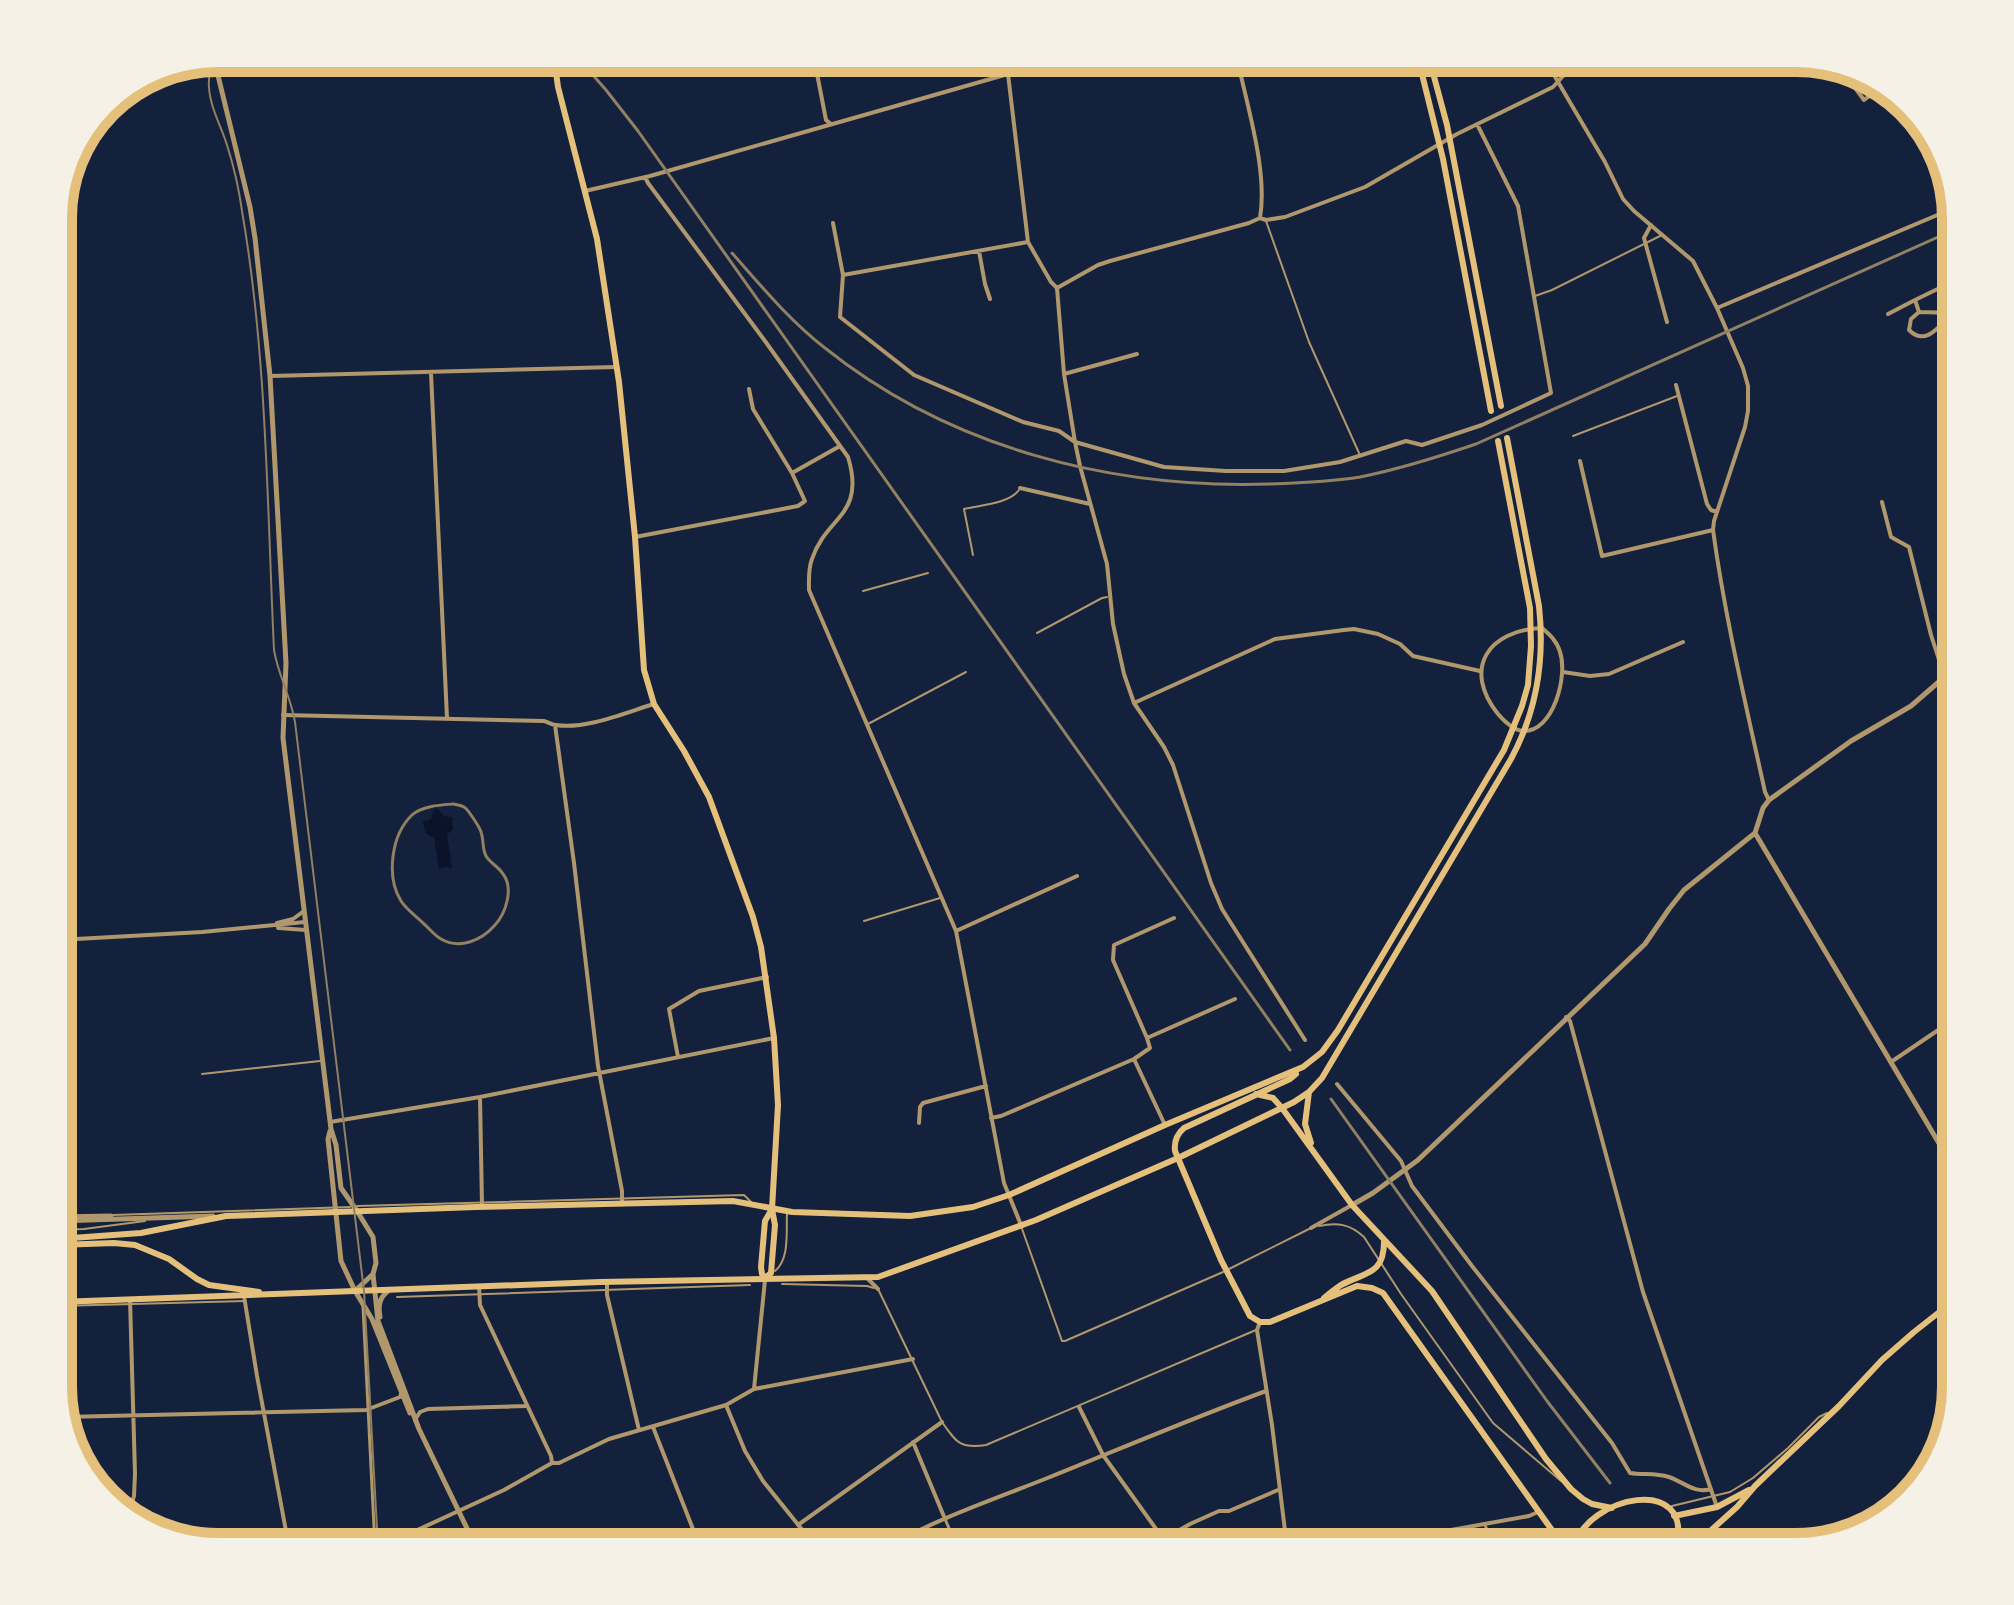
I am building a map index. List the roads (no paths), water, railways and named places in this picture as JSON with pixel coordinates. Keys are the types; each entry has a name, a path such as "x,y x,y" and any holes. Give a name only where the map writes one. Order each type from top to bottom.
{"main road":[{"path":"556,72 600,259 616,367 635,537 643,664 654,704 709,797 753,917 767,977 778,1105 772,1209 765,1221 762,1274 786,1280 867,1278 889,1274 1021,1225 1178,1158 1282,1108 1309,1092 1322,1078 1511,759 1537,690 1542,628 1507,438"},
{"path":"1422,72 1440,144 1491,411"},
{"path":"1433,72 1450,139 1501,406"},
{"path":"1498,441 1530,608 1531,663 1528,685 1514,729 1456,832 1322,1052 1290,1079 1184,1128 1174,1146 1227,1271 1258,1326 1357,1286 1372,1288 1386,1296 1554,1533"},
{"path":"72,1240 141,1233 226,1216 333,1208 733,1201 787,1211 910,1216 973,1207 1009,1195 1303,1067"},
{"path":"1309,1092 1305,1124 1317,1156"},
{"path":"1238,1094 1273,1098 1352,1205 1432,1291 1546,1459 1571,1489 1592,1504 1612,1508"},
{"path":"1318,1302 1339,1286 1371,1272 1381,1262 1384,1240"},
{"path":"72,1242 135,1245 169,1259 209,1285 277,1293 479,1286 607,1286 768,1276"},
{"path":"72,1304 245,1298 277,1293"},
{"path":"1708,1533 1882,1360 1942,1310"},
{"path":"1674,1516 1717,1507 1755,1486"},
{"path":"1580,1533 1612,1508 1633,1499 1659,1502 1668,1507 1679,1533"}],"street":[{"path":"217,72 251,209 270,376 286,663 283,738 341,1188 373,1237 377,1318 415,1420 469,1533"},
{"path":"817,72 826,120 831,124"},
{"path":"585,191 1013,72"},
{"path":"1240,72 1261,172 1263,219"},
{"path":"1552,72 1623,199 1693,261 1721,316 1748,386 1745,427 1713,530 1735,659 1769,800"},
{"path":"1057,288 1110,261 1263,219 1285,217 1365,187 1477,124 1553,87 1572,72"},
{"path":"1008,74 1028,242 1057,288 1064,374 1075,442 1107,564 1113,624 1124,674 1134,703 1173,765 1222,909 1305,1040"},
{"path":"1851,83 1864,100 1872,94"},
{"path":"833,223 843,275 840,317 914,375 1023,422 1059,431 1075,442 1164,467 1284,471 1340,462 1406,441 1422,445 1482,425 1551,393 1518,206 1477,124"},
{"path":"647,176 648,183 848,457 853,475 851,497 845,512 813,555 809,590 956,931 1004,1186 1021,1225"},
{"path":"1717,308 1942,213"},
{"path":"1651,225 1644,238 1667,322"},
{"path":"843,275 1028,242"},
{"path":"979,251 990,299"},
{"path":"1888,314 1942,287"},
{"path":"1915,300 1919,312"},
{"path":"1942,313 1919,312 1911,319 1909,326 1911,333 1925,337 1942,324"},
{"path":"1064,374 1137,354"},
{"path":"270,376 616,367"},
{"path":"431,372 447,718"},
{"path":"1676,385 1707,504 1717,512"},
{"path":"635,537 798,506 805,501 792,473 753,409 749,389"},
{"path":"792,473 840,446"},
{"path":"1580,461 1602,556 1713,530"},
{"path":"1020,488 1090,504"},
{"path":"1882,502 1891,537 1909,547 1942,669"},
{"path":"1542,628 1556,642 1561,654 1563,672 1557,696 1548,717 1537,727 1524,731 1514,729 1492,706 1480,671 1496,644 1516,632 1542,628"},
{"path":"1134,703 1275,639 1354,629 1378,634 1400,644 1413,656 1480,671"},
{"path":"1563,672 1590,676 1609,674 1683,642"},
{"path":"1311,1228 1373,1193 1418,1160 1645,944 1684,890 1755,833 1769,800 1851,741 1911,706 1942,680"},
{"path":"283,715 544,721 555,725 598,721 654,704"},
{"path":"555,725 599,1073 622,1201"},
{"path":"1755,833 1942,1148"},
{"path":"956,931 1077,876"},
{"path":"263,927 293,919 304,911"},
{"path":"991,1118 1134,1059 1150,1048 1113,960 1114,945 1174,918"},
{"path":"72,939 305,926"},
{"path":"678,1057 669,1009 699,991 767,977"},
{"path":"1147,1038 1235,999"},
{"path":"1566,1017 1570,1021 1643,1292 1717,1507"},
{"path":"1891,1062 1942,1027"},
{"path":"331,1125 774,1038"},
{"path":"1134,1059 1165,1125"},
{"path":"1337,1084 1398,1157 1412,1186 1612,1443 1630,1473 1656,1473 1692,1489 1711,1489"},
{"path":"919,1123 923,1103 986,1086"},
{"path":"480,1097 482,1204"},
{"path":"331,1125 328,1139 333,1208 341,1261 377,1332 401,1394 415,1420"},
{"path":"997,1199 1004,1186"},
{"path":"72,1218 106,1215 124,1219"},
{"path":"72,1219 226,1216"},
{"path":"355,1291 373,1274"},
{"path":"754,1389 768,1276"},
{"path":"867,1278 878,1289"},
{"path":"479,1286 480,1305 552,1463"},
{"path":"607,1286 639,1430"},
{"path":"388,1290 379,1304 380,1319 412,1401 415,1420"},
{"path":"245,1298 287,1533"},
{"path":"130,1302 134,1416 132,1504"},
{"path":"363,1303 374,1533"},
{"path":"1258,1326 1285,1533"},
{"path":"411,1533 504,1490 552,1463 559,1463 609,1439 726,1405 754,1389 913,1359"},
{"path":"914,1533 1171,1426 1266,1391"},
{"path":"75,1417 369,1409 401,1394"},
{"path":"726,1405 756,1471 805,1533"},
{"path":"415,1420 420,1412 428,1409 526,1406"},
{"path":"407,1407 420,1412"},
{"path":"1079,1407 1103,1455 1159,1533"},
{"path":"798,1525 942,1422"},
{"path":"653,1427 695,1533"},
{"path":"913,1442 951,1533"},
{"path":"1173,1533 1219,1511 1229,1511 1279,1489"},
{"path":"1434,1533 1540,1512"},
{"path":"1484,1524 1488,1533"}],"lane":[{"path":"1263,219 1309,342 1359,454"},
{"path":"1534,296 1663,235"},
{"path":"1573,436 1679,395"},
{"path":"973,555 964,509 1007,499 1015,496 1020,488"},
{"path":"863,591 928,573"},
{"path":"1037,633 1102,598 1110,597"},
{"path":"867,725 966,672"},
{"path":"864,921 941,897"},
{"path":"202,1074 324,1060"},
{"path":"106,1215 333,1208"},
{"path":"768,1276 784,1260 787,1211"},
{"path":"72,1229 196,1212"},
{"path":"1021,1225 1060,1339 1065,1341 1227,1271 1311,1228 1327,1224 1349,1226 1364,1237 1493,1423 1571,1489"},
{"path":"782,1284 867,1286 878,1289 942,1422 959,1443 974,1447 986,1445 1079,1407 1258,1326"},
{"path":"397,1297 607,1286 750,1285"},
{"path":"1668,1507 1730,1492 1753,1478 1819,1417 1839,1406"}],"water":[{"path":"434,809 452,817 453,830 447,834 452,868 439,869 434,837 424,829 423,820 431,819"}],"tram line":[{"path":"210,72 210,94 238,186 257,320 274,650 295,722 364,1291 377,1533"}],"railway":[{"path":"590,72 638,131 1290,1050"},
{"path":"732,253 788,315 825,348 873,383 925,412 979,436 1092,470 1210,484 1269,484 1360,477 1476,444 1942,235"},
{"path":"453,804 464,807 474,819 481,832 486,856 501,872 508,886 505,907 495,925 477,939 456,944 441,939 406,907 396,891 392,869 399,834 412,815 426,808 453,804"},
{"path":"1331,1099 1547,1401 1610,1483"}]}
